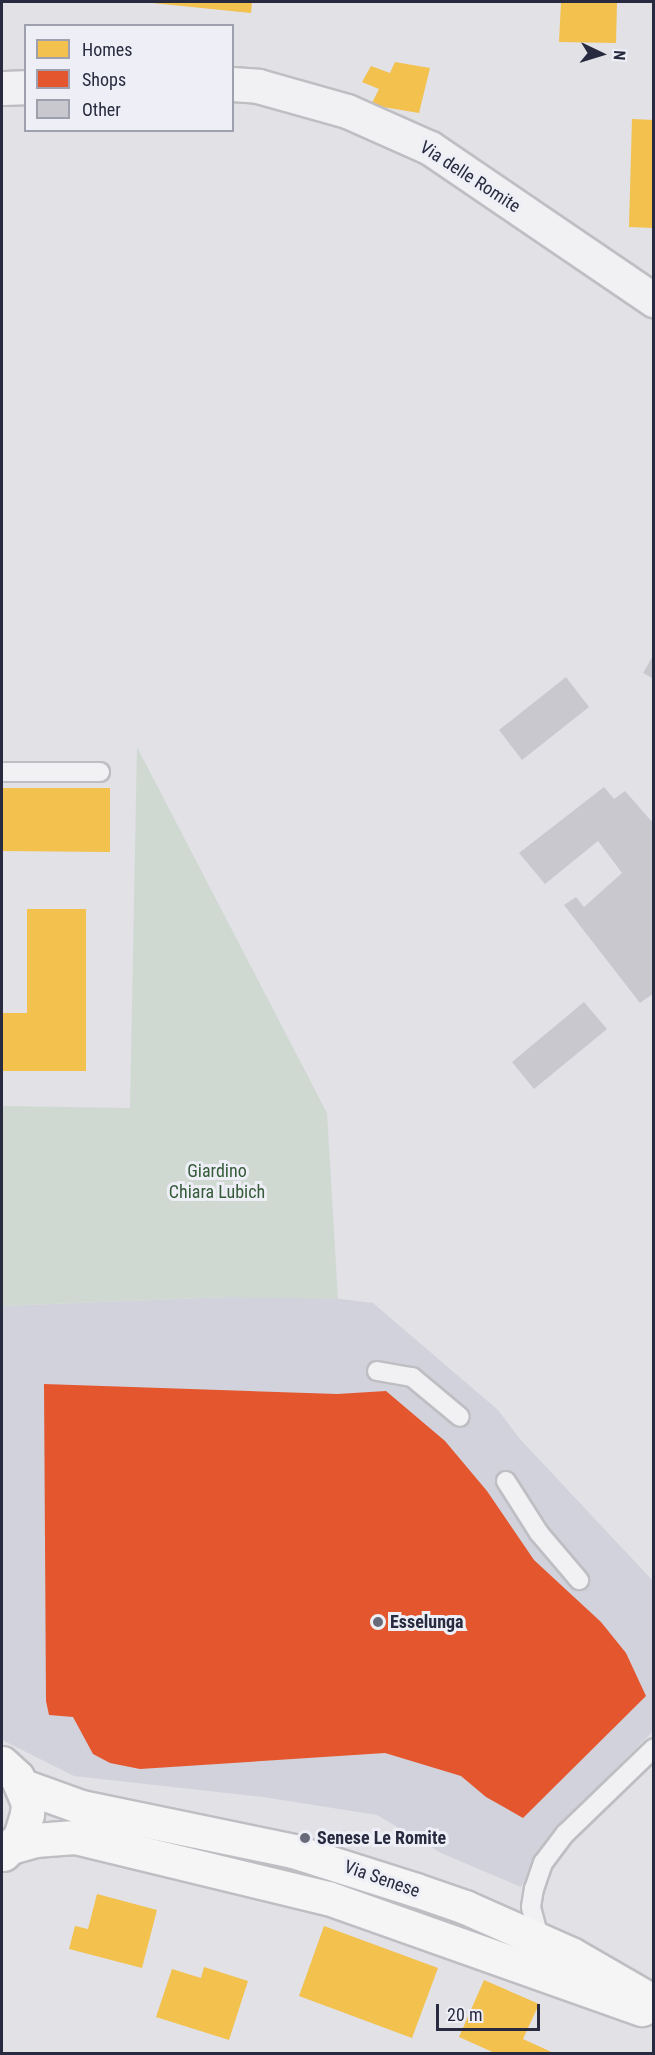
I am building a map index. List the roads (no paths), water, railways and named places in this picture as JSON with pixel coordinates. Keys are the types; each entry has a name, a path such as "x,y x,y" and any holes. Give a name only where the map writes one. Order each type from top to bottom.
{"main road":[{"name":"Via Senese","path":"12,1775 81,1807 246,1840 344,1865 465,1907 607,1974 654,2002"},
{"name":"Via Senese","path":"6,1851 20,1837 28,1803 12,1775"},
{"name":"Via Senese","path":"6,1851 35,1840 75,1837 327,1898 599,1995 654,2012"}],"street":[{"name":"Via delle Romite","path":"234,84 258,86 347,111 430,148 654,300"},
{"path":"2,88 24,87"}],"lane":[{"path":"2,772 100,772"},
{"path":"377,1371 412,1377 460,1417"},
{"path":"506,1481 539,1533 579,1580"},
{"path":"540,1941 531,1907 534,1888 543,1863 566,1833 654,1748"}],"place":[{"name":"Esselunga","path":"378,1622"},
{"name":"Senese Le Romite","path":"305,1838"}],"park label":[{"name":"Giardino Chiara Lubich","path":"217,1182"}]}
